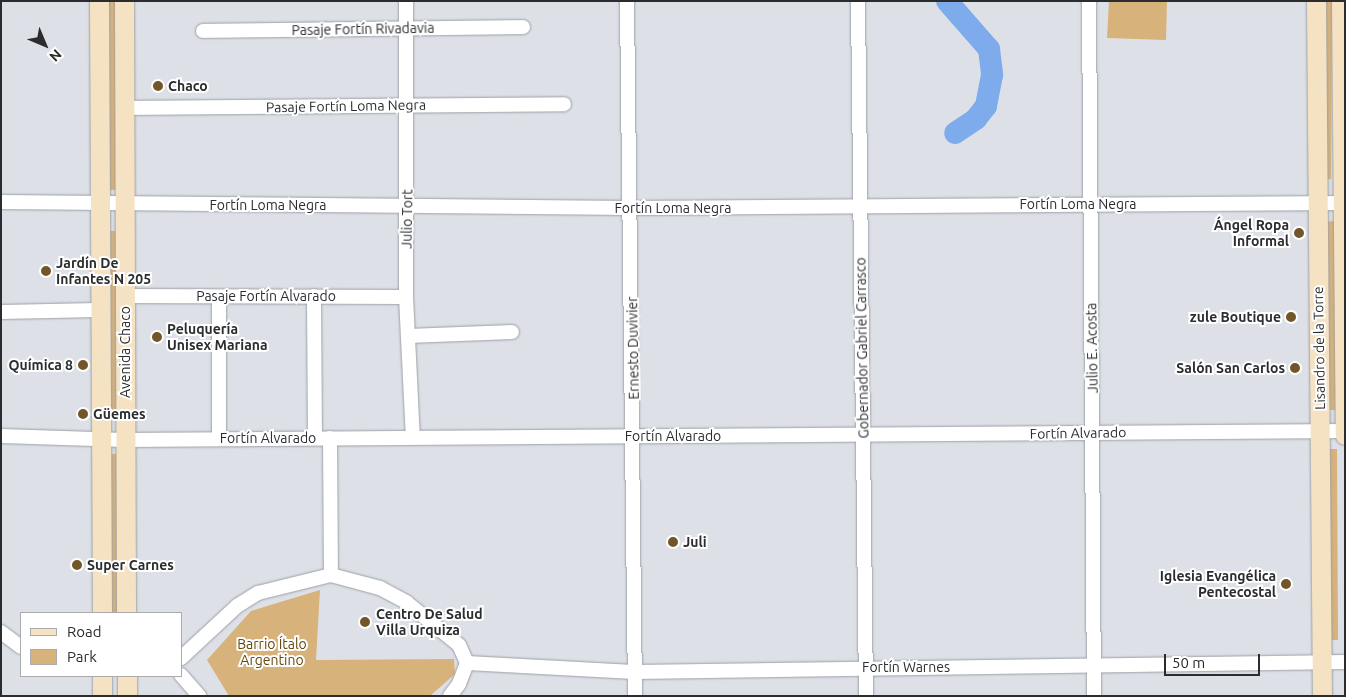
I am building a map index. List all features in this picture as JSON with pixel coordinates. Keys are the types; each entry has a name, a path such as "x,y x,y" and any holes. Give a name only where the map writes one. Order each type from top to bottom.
{"main road":[{"name":"Avenida Chaco","path":"99,1 100,202 98,310 102,612"},
{"name":"Avenida Chaco","path":"124,1 127,108 125,296 126,612"},
{"name":"Lisandro de la Torre","path":"1316,1 1322,696"},
{"name":"Lisandro de la Torre","path":"1341,1 1345,436"},
{"path":"102,677 102,696"},
{"path":"127,677 127,696"}],"street":[{"name":"Julio Tort","path":"406,1 408,206 406,297 413,438"},
{"name":"Ernesto Duvivier","path":"627,1 634,436 635,696"},
{"name":"Gobernador Gabriel Carrasco","path":"858,1 858,206 864,436 866,696"},
{"name":"Julio E. Acosta","path":"1089,1 1089,204 1094,433 1094,696"},
{"name":"Pasaje Fortín Rivadavia","path":"203,30 523,27"},
{"name":"Pasaje Fortín Loma Negra","path":"127,108 564,104"},
{"name":"Fortín Loma Negra","path":"1,202 631,208 1343,203"},
{"name":"Pasaje Fortín Alvarado","path":"125,296 406,297"},
{"path":"314,296 315,438"},
{"path":"219,297 219,439"},
{"path":"1,312 98,310"},
{"path":"408,336 512,332"},
{"name":"Fortín Alvarado","path":"1,436 125,440 1345,431"},
{"path":"330,438 331,576"},
{"path":"182,657 237,606 258,593 331,576 380,588 406,602 459,645 467,663 459,684 450,696"},
{"path":"1,632 20,646"},
{"name":"Fortín Warnes","path":"467,663 634,672 866,668 1322,665 1345,662"},
{"path":"182,676 199,696"}],"green space":[{"path":"1109,1 1167,1 1166,40 1107,38"},
{"path":"1325,1 1332,1 1331,179 1324,179"},
{"path":"107,2 119,2 119,190 107,190"},
{"path":"1334,221 1337,410 1327,410 1324,222"},
{"path":"108,231 120,231 119,419 107,419"},
{"path":"1329,449 1337,449 1338,640 1329,640"},
{"path":"107,454 119,454 118,612 106,612"},
{"name":"Barrio Ítalo Argentino","path":"320,590 316,660 454,659 455,674 430,696 229,696 207,660 251,611"}],"waterway":[{"path":"947,1 989,49 992,75 986,106 976,119 955,133"}],"place":[{"name":"Chaco","path":"158,86"},
{"name":"Ángel Ropa Informal","path":"1299,233"},
{"name":"Jardín De Infantes N 205","path":"46,271"},
{"name":"zule Boutique","path":"1291,317"},
{"name":"Peluquería Unisex Mariana","path":"157,337"},
{"name":"Química 8","path":"83,365"},
{"name":"Salón San Carlos","path":"1295,368"},
{"name":"Güemes","path":"83,414"},
{"name":"Juli","path":"673,542"},
{"name":"Super Carnes","path":"77,565"},
{"name":"Iglesia Evangélica Pentecostal","path":"1286,584"},
{"name":"Centro De Salud Villa Urquiza","path":"365,622"}]}
